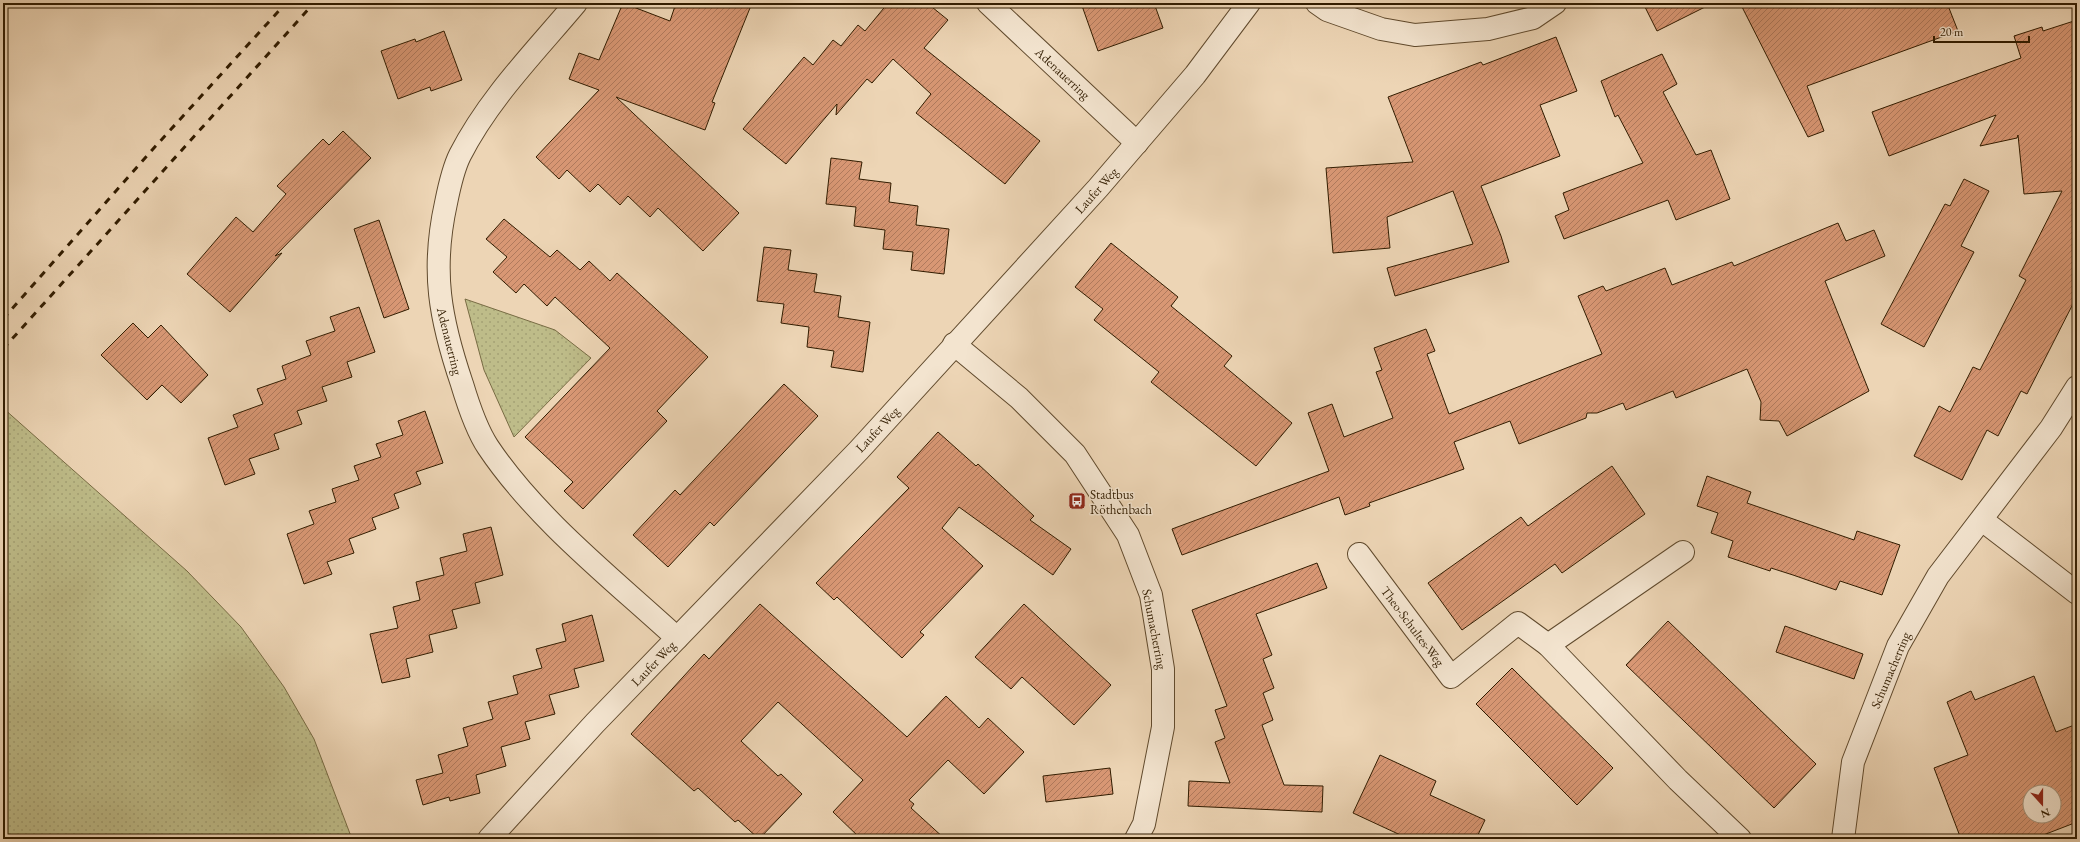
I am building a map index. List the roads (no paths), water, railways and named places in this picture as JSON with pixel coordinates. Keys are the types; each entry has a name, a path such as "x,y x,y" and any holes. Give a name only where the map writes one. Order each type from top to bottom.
{"street":[{"name":"Adenauerring","path":"576,3 490,104 459,157 448,191 440,228 438,292 453,356 468,403 488,446 531,501 566,537 677,638"},
{"name":"Adenauerring","path":"988,3 1138,143"},
{"name":"Laufer Weg","path":"488,839 595,723 858,450 1138,143 1194,75 1248,3"},
{"path":"1317,3 1327,10 1381,29 1415,35 1488,29 1533,18 1555,3"},
{"name":"Schumacherring","path":"954,344 1019,398 1075,454 1128,535 1151,595 1163,669 1163,728 1144,824 1136,839"},
{"name":"Schumacherring","path":"1843,839 1853,762 1898,646 1938,576 2051,428 2077,387"},
{"path":"1982,520 2077,593"},
{"path":"1548,645 1683,552"},
{"name":"Theo-Schultes-Weg","path":"1359,554 1451,677 1518,623 1548,645 1678,780 1740,839"}],"railway":[{"path":"3,319 153,149 286,3"},
{"path":"3,349 314,3"}],"place":[{"name":"Stadtbus Röthenbach","path":"1077,501"}]}
